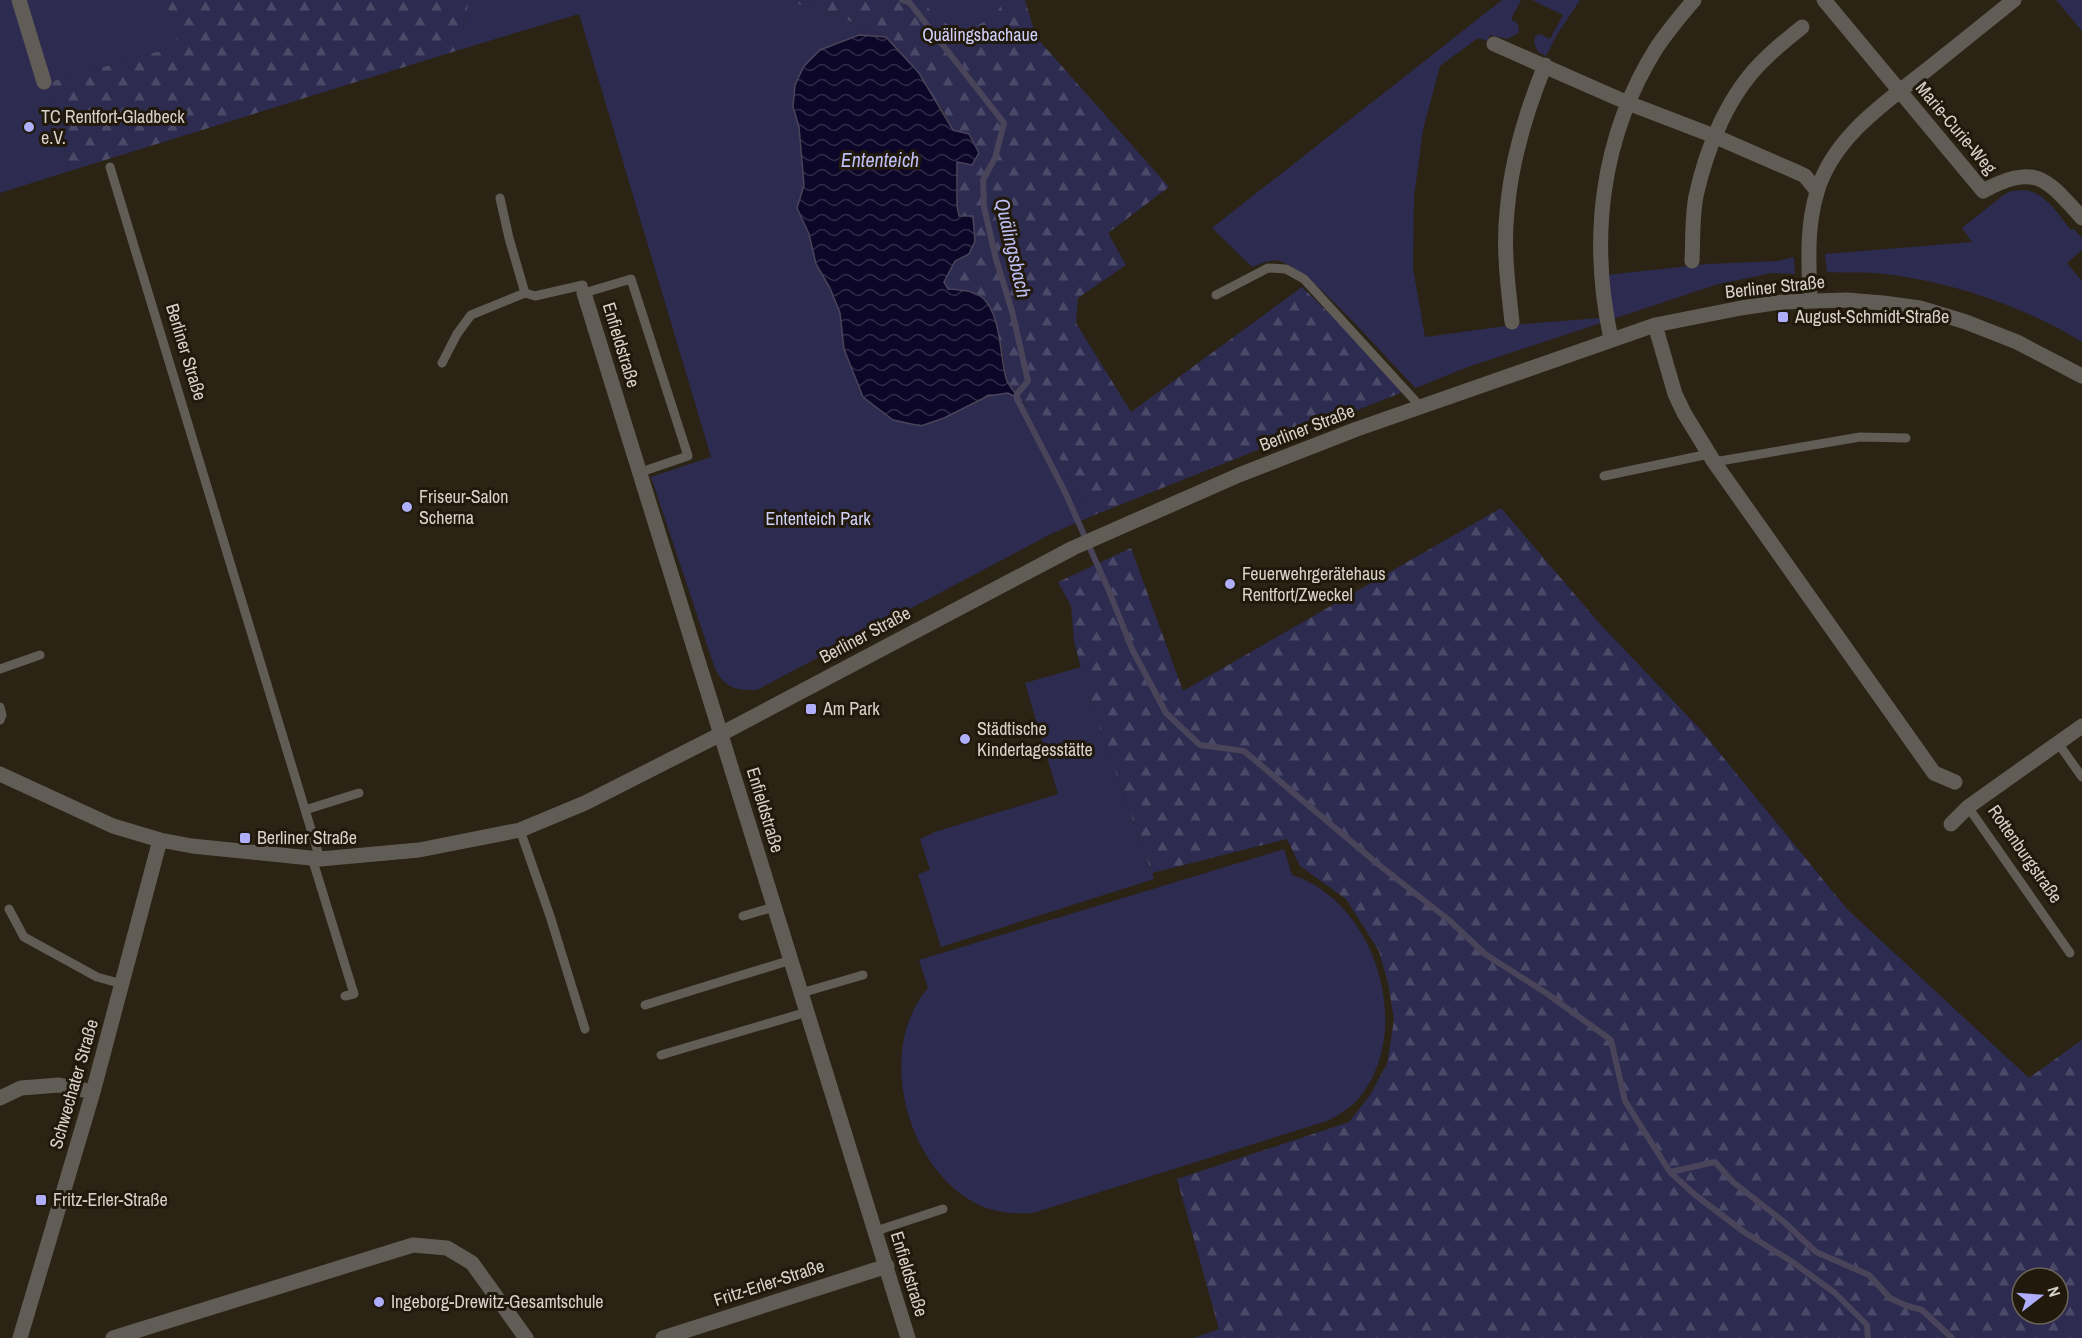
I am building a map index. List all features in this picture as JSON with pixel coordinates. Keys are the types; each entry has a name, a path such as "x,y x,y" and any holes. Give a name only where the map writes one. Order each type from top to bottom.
{"street":[{"path":"19,0 44,82"},
{"path":"1611,339 1602,287 1600,256 1601,221 1607,171 1616,135 1628,103 1657,47 1694,0"},
{"name":"Marie-Curie-Weg","path":"1824,0 1983,191 2016,177 2037,178 2055,188 2082,218"},
{"path":"1810,300 1808,236 1817,191 1828,167 1847,139 1873,112 2014,0"},
{"path":"1692,261 1696,196 1714,136 1734,97 1748,77 1766,57 1802,27"},
{"path":"1494,44 1628,103 1714,136 1799,173 1805,176 1817,191"},
{"path":"1512,322 1506,268 1506,212 1516,153 1528,108 1545,65"},
{"name":"Enfieldstraße","path":"585,293 908,1338"},
{"name":"Berliner Straße","path":"0,774 112,826 160,840 202,848 316,858 419,850 520,830 585,803 721,734 1073,548 1239,475 1420,406 1654,325 1741,308 1810,300 1847,300 1920,308 1966,322 2017,342 2082,376"},
{"path":"1654,325 1675,394 1711,458 1934,773 1955,782"},
{"name":"Rottenburgstraße","path":"1952,824 1968,807 2082,726"},
{"name":"Schwechater Straße","path":"20,1338 93,1092 160,840"},
{"path":"0,1098 21,1088 58,1085 93,1092"},
{"path":"113,1338 413,1245 447,1248 472,1263 526,1338"},
{"name":"Fritz-Erler-Straße","path":"663,1338 887,1266"}],"lane":[{"name":"Berliner Straße","path":"110,167 305,810 316,858"},
{"path":"500,198 508,238 525,293"},
{"path":"1216,295 1268,268 1286,269 1304,279 1420,406"},
{"path":"442,363 457,334 471,315 525,293 535,296 582,285 585,293 631,279 688,456 640,472"},
{"path":"1604,476 1860,437 1906,438"},
{"path":"0,669 40,655"},
{"path":"0,708 2,716 0,720"},
{"path":"2058,743 2082,777"},
{"path":"305,810 359,794"},
{"name":"Rottenburgstraße","path":"1968,807 2070,953"},
{"path":"520,830 550,916 585,1029"},
{"path":"316,858 354,994 345,996"},
{"path":"743,916 774,907"},
{"path":"9,909 24,937 98,977 122,984"},
{"path":"645,1005 791,960"},
{"path":"801,993 863,975"},
{"path":"661,1055 807,1012"},
{"path":"876,1231 943,1209"}],"green space":[{"name":"TC Rentfort-Gladbeck e.V.","path":"0,0 166,0 178,46 46,83 70,171 0,193"},
{"path":"166,0 469,0 459,50 70,171 46,83 178,46"},
{"name":"Ententeich Park","path":"469,0 804,0 802,5 823,9 886,37 859,35 793,107 799,127 804,185 797,208 809,234 816,264 830,288 840,313 844,349 863,397 920,426 944,418 988,396 1008,393 1036,411 1092,516 1051,534 757,690 742,690 721,679 714,666 651,477 711,457 579,14 459,50"},
{"path":"775,0 921,0 945,23 962,28 977,25 990,18 1004,0 1025,0 1036,37 1169,187 1108,233 1126,265 1078,298 1076,323 1131,412 1302,287 1361,344 1403,392 1092,516 1036,412 1022,401 1007,381 1002,348 993,314 983,299 969,292 948,289 943,282 955,261 969,254 957,206 957,161 979,153 969,135 953,130 943,110 886,37 823,9"},
{"name":"Quälingsbachaue","path":"907,0 1021,0 975,84"},
{"path":"1502,0 1521,0 1511,19 1518,24 1519,33 1507,39 1490,35 1487,41 1478,38 1440,66 1423,130 1414,197 1413,268 1425,337 1513,325 1599,318 1601,323 1465,368 1416,388 1349,317 1309,280 1292,267 1279,261 1269,261 1252,267 1212,228"},
{"path":"1532,0 1580,0 1546,56 1538,52 1534,43 1535,36 1540,34 1550,39 1563,15"},
{"path":"2056,0 2082,0 2082,31"},
{"path":"2025,190 2045,200 2071,230 2074,229 2082,238 2082,250 2067,263 2082,281 2082,342 2034,316 1955,288 1901,276 1827,272 1825,254 1972,242 1962,228 2005,194"},
{"path":"1794,257 1795,274 1772,273 1715,285 1610,320 1606,275 1707,264 1777,261"},
{"path":"1501,508 1600,624 1700,729 1847,909 2029,1078 2082,1040 2082,1338 1194,1338 1219,1329 1177,1179 1349,1122 1370,1095 1387,1064 1394,1020 1388,983 1379,951 1346,899 1300,866 1287,839 1152,873 1089,699 1074,641 1071,606 1058,582 1131,548 1183,691"},
{"path":"1081,667 1089,699 1154,879 941,947 918,874 930,870 920,839 935,832 1058,794 1025,683"},
{"path":"1284,849 1292,875 1321,889 1345,911 1364,938 1378,970 1385,1003 1384,1037 1376,1069 1357,1101 1327,1121 1033,1213 1011,1213 989,1209 975,1203 951,1186 931,1163 916,1135 906,1105 901,1074 903,1043 912,1014 928,988 919,960"}],"water":[{"name":"Ententeich","path":"859,35 886,37 919,73 953,130 969,134 979,153 972,165 957,162 959,216 973,216 975,241 969,254 955,261 944,282 948,289 975,293 989,305 997,325 1006,378 1022,401 1008,393 988,396 944,418 921,426 893,420 863,397 844,349 840,313 830,288 816,264 809,234 797,208 804,185 799,127 793,107 795,85 804,66 820,50"}],"waterway":[{"name":"Quälingsbach","path":"902,0 909,2 1004,123 995,158 983,180 984,207 1028,381 1017,394 1017,399 1065,492 1132,649 1166,713 1200,745 1244,751 1379,865 1449,920 1485,954 1546,993 1611,1040 1625,1101 1670,1172 1715,1162 1733,1182 1784,1222 1816,1252 1869,1275 1890,1298 1922,1310 1952,1338"},
{"path":"1670,1172 1694,1194 1744,1232 1791,1261 1835,1293 1867,1325 1868,1338"}],"place":[{"name":"TC Rentfort-Gladbeck e.V.","path":"29,127"},
{"name":"August-Schmidt-Straße","path":"1783,317"},
{"name":"Friseur-Salon Scherna","path":"407,507"},
{"name":"Feuerwehrgerätehaus Rentfort/Zweckel","path":"1230,584"},
{"name":"Am Park","path":"811,709"},
{"name":"Städtische Kindertagesstätte","path":"965,739"},
{"name":"Berliner Straße","path":"245,838"},
{"name":"Fritz-Erler-Straße","path":"41,1200"},
{"name":"Ingeborg-Drewitz-Gesamtschule","path":"379,1302"}]}
